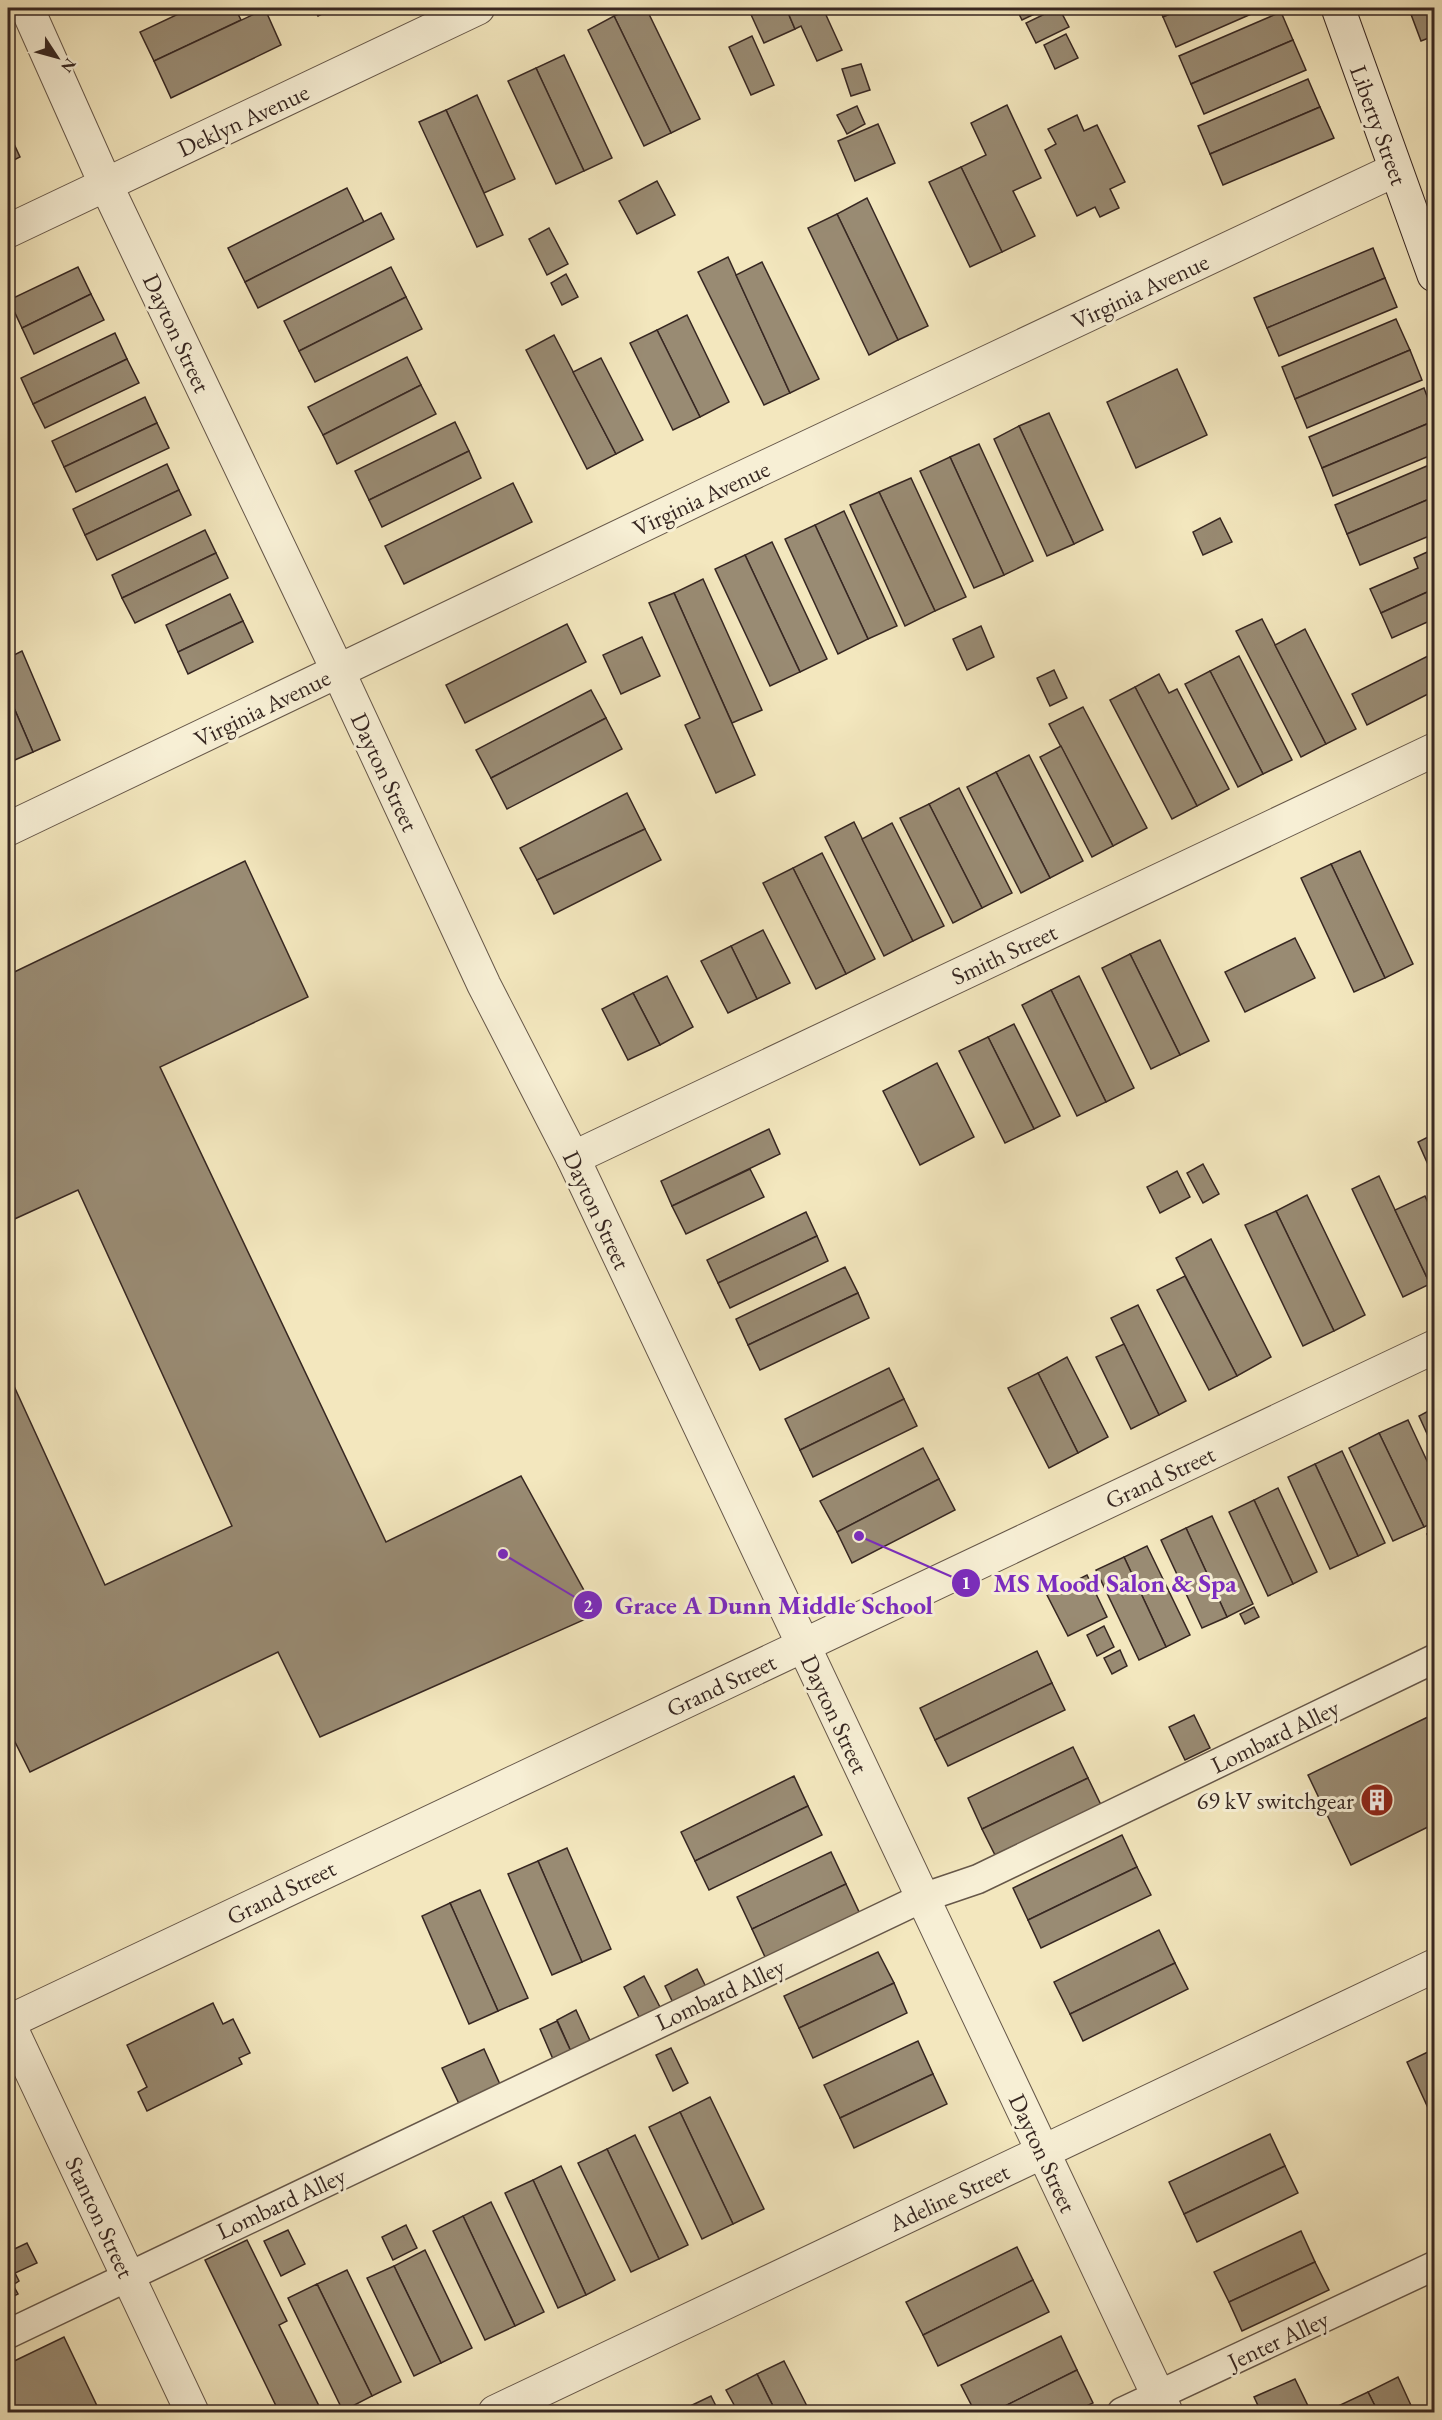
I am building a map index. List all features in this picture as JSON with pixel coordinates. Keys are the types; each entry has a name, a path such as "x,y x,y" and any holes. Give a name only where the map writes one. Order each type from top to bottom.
{"street":[{"name":"Dayton Street","path":"27,8 106,185 338,671 484,985 573,1158 1162,2404"},
{"name":"Deklyn Avenue","path":"8,231 478,8"},
{"name":"Liberty Street","path":"1338,8 1434,275"},
{"name":"Virginia Avenue","path":"8,829 710,493 1395,170"},
{"name":"Smith Street","path":"573,1158 1434,750"},
{"name":"Grand Street","path":"8,2022 1434,1347"},
{"name":"Adeline Street","path":"495,2412 1434,1966"},
{"name":"Stanton Street","path":"8,2022 192,2412"}],"lane":[{"name":"Lombard Alley","path":"8,2334 922,1898 978,1879 1434,1659"},
{"name":"Jenter Alley","path":"1122,2412 1162,2404 1434,2266"}],"building":[{"path":"191,8 235,8 241,20 154,61 140,32"},
{"path":"314,8 334,8 318,16"},
{"path":"632,8 646,8 700,119 671,133 614,16"},
{"path":"748,8 786,8 795,29 764,43"},
{"path":"786,8 828,8 830,12 826,15 842,50 817,61 801,26 795,29"},
{"path":"1016,8 1047,8 1022,20"},
{"path":"1057,8 1069,27 1036,43 1026,23"},
{"path":"1159,8 1184,8 1163,17"},
{"path":"1184,8 1265,8 1176,47 1163,17"},
{"path":"1434,8 1434,36 1421,41 1409,9"},
{"path":"265,9 281,45 171,98 154,61"},
{"path":"1281,12 1293,40 1191,84 1179,56"},
{"path":"614,16 671,133 644,146 588,30"},
{"path":"1066,34 1078,58 1055,69 1044,45"},
{"path":"752,36 774,85 751,95 729,47"},
{"path":"1293,40 1306,70 1204,114 1191,84"},
{"path":"564,55 612,158 584,171 536,68"},
{"path":"861,64 870,90 851,96 842,69"},
{"path":"536,68 584,171 556,184 508,81"},
{"path":"1308,79 1320,107 1210,154 1198,126"},
{"path":"477,95 515,179 484,193 446,110"},
{"path":"1007,105 1041,178 1013,191 1035,236 1002,252 961,167 986,155 971,123"},
{"path":"857,106 865,124 847,134 837,115"},
{"path":"1320,107 1334,138 1223,185 1210,154"},
{"path":"446,110 503,235 477,247 419,122"},
{"path":"1077,115 1084,131 1097,125 1125,182 1110,189 1119,208 1100,217 1095,207 1077,216 1045,150 1056,144 1048,129"},
{"path":"878,124 895,163 855,181 838,141"},
{"path":"8,131 20,157 8,163"},
{"path":"961,167 1002,252 970,267 929,182"},
{"path":"657,181 675,215 637,234 619,201"},
{"path":"347,188 364,222 245,282 228,248"},
{"path":"867,198 928,326 898,340 837,214"},
{"path":"381,213 394,239 258,308 245,282"},
{"path":"837,214 898,340 869,355 808,228"},
{"path":"549,228 568,264 547,275 529,239"},
{"path":"1373,248 1385,278 1267,328 1254,298"},
{"path":"728,257 790,393 764,405 698,272"},
{"path":"762,262 819,379 790,393 736,275"},
{"path":"78,267 91,294 22,328 9,300"},
{"path":"391,267 406,297 299,351 284,321"},
{"path":"566,274 578,297 562,305 551,283"},
{"path":"1385,278 1397,307 1279,356 1267,328"},
{"path":"91,294 104,320 34,354 22,328"},
{"path":"406,297 422,329 315,382 299,351"},
{"path":"687,315 729,402 700,417 657,330"},
{"path":"1396,319 1410,350 1295,399 1282,367"},
{"path":"657,330 700,417 673,430 630,343"},
{"path":"115,333 127,359 33,404 21,378"},
{"path":"554,335 616,454 587,469 526,350"},
{"path":"1410,350 1422,380 1307,428 1295,399"},
{"path":"407,357 421,385 323,435 308,407"},
{"path":"601,358 643,440 616,454 573,372"},
{"path":"127,359 139,383 45,428 33,404"},
{"path":"1177,369 1207,435 1136,468 1107,402"},
{"path":"421,385 436,414 337,464 323,435"},
{"path":"1424,388 1434,421 1322,468 1309,437"},
{"path":"145,397 157,423 64,467 52,441"},
{"path":"1049,413 1103,530 1074,544 1019,426"},
{"path":"1434,421 1434,454 1333,496 1322,468"},
{"path":"455,422 469,451 369,500 355,471"},
{"path":"157,423 169,448 76,492 64,467"},
{"path":"1019,426 1074,544 1047,556 994,439"},
{"path":"979,444 1033,561 1004,575 950,457"},
{"path":"469,451 481,478 382,527 369,500"},
{"path":"950,457 1004,575 974,588 920,471"},
{"path":"1434,463 1434,497 1347,534 1335,505"},
{"path":"167,464 179,490 85,535 73,509"},
{"path":"911,478 966,597 935,611 879,492"},
{"path":"513,483 532,522 404,584 385,546"},
{"path":"179,490 191,515 97,560 85,535"},
{"path":"879,492 935,611 905,626 850,505"},
{"path":"1434,497 1434,534 1360,565 1347,534"},
{"path":"844,511 897,626 868,639 815,525"},
{"path":"1220,518 1232,542 1203,555 1193,532"},
{"path":"815,525 868,639 838,654 785,539"},
{"path":"205,530 216,553 122,598 112,575"},
{"path":"772,542 827,659 800,672 745,555"},
{"path":"1434,549 1434,589 1381,613 1370,589 1418,568 1414,558"},
{"path":"216,553 228,578 135,623 122,598"},
{"path":"745,555 800,672 770,686 715,569"},
{"path":"703,579 762,710 732,723 674,593"},
{"path":"1434,589 1434,619 1392,638 1381,613"},
{"path":"674,593 755,775 716,793 685,725 700,718 649,603"},
{"path":"230,594 243,621 178,652 166,625"},
{"path":"1262,619 1326,744 1301,757 1236,631"},
{"path":"243,621 253,642 188,674 178,652"},
{"path":"567,624 586,662 465,723 446,685"},
{"path":"981,626 994,657 967,670 953,639"},
{"path":"1305,629 1356,729 1326,744 1275,645"},
{"path":"642,637 660,676 621,694 603,655"},
{"path":"22,651 60,740 33,752 8,694 8,658"},
{"path":"1434,653 1434,691 1367,725 1352,694"},
{"path":"1239,656 1292,760 1263,774 1210,671"},
{"path":"1054,670 1067,698 1050,706 1037,678"},
{"path":"1210,671 1263,774 1238,787 1185,684"},
{"path":"1159,674 1169,693 1177,689 1229,789 1197,806 1135,687"},
{"path":"1135,687 1197,806 1172,819 1110,700"},
{"path":"591,690 606,718 491,778 476,750"},
{"path":"8,694 33,752 8,763"},
{"path":"1083,707 1147,828 1113,846 1049,724"},
{"path":"606,718 622,749 507,809 491,778"},
{"path":"1061,746 1113,846 1092,857 1040,757"},
{"path":"1029,755 1083,861 1050,878 996,772"},
{"path":"996,772 1050,878 1021,893 967,787"},
{"path":"959,788 1012,893 982,908 929,804"},
{"path":"627,793 645,829 537,880 520,848"},
{"path":"929,804 982,908 953,923 900,818"},
{"path":"854,822 913,941 884,956 825,837"},
{"path":"892,823 944,926 913,941 862,839"},
{"path":"645,829 661,860 554,914 537,880"},
{"path":"1360,851 1413,964 1385,978 1331,864"},
{"path":"822,853 875,959 846,974 793,868"},
{"path":"245,861 308,997 160,1067 386,1542 521,1476 597,1614 320,1737 278,1652 30,1772 8,1728 8,1373 105,1585 232,1526 78,1190 8,1222 8,975"},
{"path":"1331,864 1385,978 1354,992 1301,878"},
{"path":"793,868 846,974 816,989 763,883"},
{"path":"763,930 790,983 757,999 731,946"},
{"path":"1295,938 1315,978 1245,1012 1225,972"},
{"path":"1160,940 1209,1041 1180,1055 1130,954"},
{"path":"731,946 757,999 728,1013 701,961"},
{"path":"1130,954 1180,1055 1151,1069 1102,968"},
{"path":"667,976 693,1027 660,1045 633,993"},
{"path":"1079,976 1134,1088 1106,1102 1051,990"},
{"path":"1051,990 1106,1102 1077,1116 1022,1005"},
{"path":"633,993 660,1045 628,1060 602,1009"},
{"path":"1014,1024 1060,1116 1034,1129 988,1037"},
{"path":"988,1037 1034,1129 1005,1143 959,1051"},
{"path":"937,1063 974,1137 920,1165 883,1091"},
{"path":"769,1129 780,1154 672,1206 661,1181"},
{"path":"1434,1134 1434,1178 1418,1142"},
{"path":"1203,1164 1219,1194 1203,1203 1187,1173"},
{"path":"750,1169 764,1197 686,1234 672,1206"},
{"path":"1177,1171 1190,1197 1160,1213 1147,1187"},
{"path":"1379,1176 1430,1284 1403,1297 1352,1189"},
{"path":"1307,1195 1365,1315 1334,1331 1276,1211"},
{"path":"1425,1196 1434,1216 1434,1282 1430,1284 1395,1210"},
{"path":"1276,1211 1334,1331 1303,1346 1245,1225"},
{"path":"806,1212 817,1236 718,1283 707,1260"},
{"path":"817,1236 828,1261 730,1308 718,1283"},
{"path":"1211,1239 1271,1357 1237,1376 1176,1258"},
{"path":"845,1267 858,1293 748,1345 736,1319"},
{"path":"1185,1276 1237,1376 1209,1390 1157,1290"},
{"path":"858,1293 869,1318 760,1370 748,1345"},
{"path":"1138,1305 1186,1401 1159,1415 1111,1318"},
{"path":"1124,1344 1159,1415 1131,1429 1096,1357"},
{"path":"1067,1357 1108,1437 1078,1453 1038,1373"},
{"path":"889,1368 904,1399 800,1450 785,1419"},
{"path":"1038,1373 1078,1453 1049,1468 1008,1388"},
{"path":"904,1399 917,1426 813,1477 800,1450"},
{"path":"1434,1408 1434,1449 1419,1416"},
{"path":"1408,1420 1434,1476 1434,1522 1424,1527 1379,1433"},
{"path":"1379,1433 1424,1527 1393,1541 1349,1448"},
{"path":"923,1448 939,1479 837,1532 820,1501"},
{"path":"1342,1451 1385,1543 1358,1556 1315,1464"},
{"path":"1315,1464 1358,1556 1330,1569 1288,1477"},
{"path":"939,1479 955,1510 852,1563 837,1532"},
{"path":"1278,1488 1317,1572 1293,1584 1254,1500"},
{"path":"1254,1500 1293,1584 1268,1596 1229,1512"},
{"path":"1212,1516 1253,1604 1227,1617 1186,1528"},
{"path":"1186,1528 1227,1617 1202,1628 1161,1540"},
{"path":"1434,1531 1434,1550 1427,1534"},
{"path":"1147,1546 1190,1635 1166,1647 1124,1557"},
{"path":"1124,1557 1166,1647 1139,1660 1096,1570"},
{"path":"1087,1575 1107,1617 1068,1636 1047,1595"},
{"path":"1254,1607 1259,1617 1245,1624 1240,1614"},
{"path":"1104,1626 1114,1647 1097,1656 1087,1635"},
{"path":"1120,1650 1127,1666 1112,1674 1104,1658"},
{"path":"1037,1651 1052,1683 935,1740 920,1708"},
{"path":"1052,1683 1065,1710 948,1766 935,1740"},
{"name":"69 kV switchgear","path":"1434,1714 1434,1824 1351,1865 1308,1775"},
{"path":"1194,1715 1210,1748 1185,1760 1169,1727"},
{"path":"1073,1747 1088,1778 982,1829 968,1798"},
{"path":"794,1776 808,1806 695,1861 681,1832"},
{"path":"1088,1778 1101,1805 995,1855 982,1829"},
{"path":"808,1806 822,1835 709,1890 695,1861"},
{"path":"1122,1835 1137,1867 1028,1920 1013,1888"},
{"path":"567,1848 611,1949 582,1962 538,1861"},
{"path":"831,1852 846,1884 752,1929 737,1897"},
{"path":"538,1861 582,1962 552,1975 508,1874"},
{"path":"1137,1867 1151,1895 1041,1948 1028,1920"},
{"path":"846,1884 860,1914 766,1959 752,1929"},
{"path":"480,1890 528,1998 498,2011 450,1903"},
{"path":"450,1903 498,2011 469,2024 422,1916"},
{"path":"1159,1930 1175,1963 1070,2014 1054,1982"},
{"path":"878,1952 894,1983 799,2028 784,1996"},
{"path":"1175,1963 1188,1989 1083,2041 1070,2014"},
{"path":"697,1969 709,1993 676,2009 665,1986"},
{"path":"644,1976 663,2013 642,2023 624,1987"},
{"path":"894,1983 907,2013 813,2058 799,2028"},
{"path":"213,2003 223,2024 233,2019 250,2053 239,2058 242,2064 147,2111 138,2092 147,2087 127,2045"},
{"path":"576,2010 593,2047 573,2056 557,2020"},
{"path":"557,2021 574,2058 556,2066 540,2029"},
{"path":"918,2041 933,2074 840,2118 824,2085"},
{"path":"671,2048 688,2083 673,2091 656,2055"},
{"path":"484,2049 503,2091 462,2110 442,2068"},
{"path":"1434,2049 1434,2121 1407,2062"},
{"path":"933,2074 947,2104 854,2148 840,2118"},
{"path":"710,2097 764,2209 733,2224 680,2112"},
{"path":"680,2112 733,2224 702,2239 649,2127"},
{"path":"1270,2134 1285,2166 1184,2214 1169,2182"},
{"path":"635,2135 688,2245 659,2259 607,2149"},
{"path":"607,2149 659,2259 631,2272 578,2163"},
{"path":"561,2166 615,2280 586,2295 533,2180"},
{"path":"1285,2166 1298,2193 1197,2242 1184,2214"},
{"path":"533,2180 586,2295 558,2308 505,2193"},
{"path":"491,2202 544,2312 515,2326 463,2216"},
{"path":"463,2216 515,2326 485,2340 433,2231"},
{"path":"406,2225 417,2248 393,2260 382,2237"},
{"path":"288,2230 305,2264 281,2276 264,2241"},
{"path":"1301,2231 1315,2262 1229,2302 1214,2272"},
{"path":"247,2240 287,2321 279,2325 319,2406 315,2408 318,2412 279,2412 205,2260"},
{"path":"27,2243 37,2263 15,2273 19,2281 13,2285 18,2294 8,2299 8,2252"},
{"path":"1017,2247 1033,2280 923,2335 906,2302"},
{"path":"425,2250 472,2348 441,2363 394,2266"},
{"path":"1315,2262 1329,2290 1242,2331 1229,2302"},
{"path":"394,2266 441,2363 414,2376 367,2278"},
{"path":"347,2270 401,2382 372,2396 317,2284"},
{"path":"1033,2280 1049,2312 938,2366 923,2335"},
{"path":"317,2284 372,2396 343,2411 288,2298"},
{"path":"1061,2336 1077,2370 993,2412 975,2412 961,2385"},
{"path":"64,2337 100,2412 8,2412 8,2364"},
{"path":"784,2361 810,2412 776,2412 757,2374"},
{"path":"1077,2370 1093,2403 1074,2412 993,2412"},
{"path":"757,2374 776,2412 738,2412 726,2390"},
{"path":"1398,2377 1414,2412 1378,2412 1368,2392"},
{"path":"1295,2379 1311,2412 1261,2412 1254,2397"},
{"path":"1368,2392 1378,2412 1341,2412 1338,2406"},
{"path":"1434,2395 1434,2412 1428,2398"},
{"path":"711,2396 719,2412 685,2412 684,2409"}],"place":[{"name":"MS Mood Salon & Spa","path":"859,1536"},
{"name":"Grace A Dunn Middle School","path":"503,1554"},
{"name":"69 kV switchgear","path":"1377,1800"}]}
